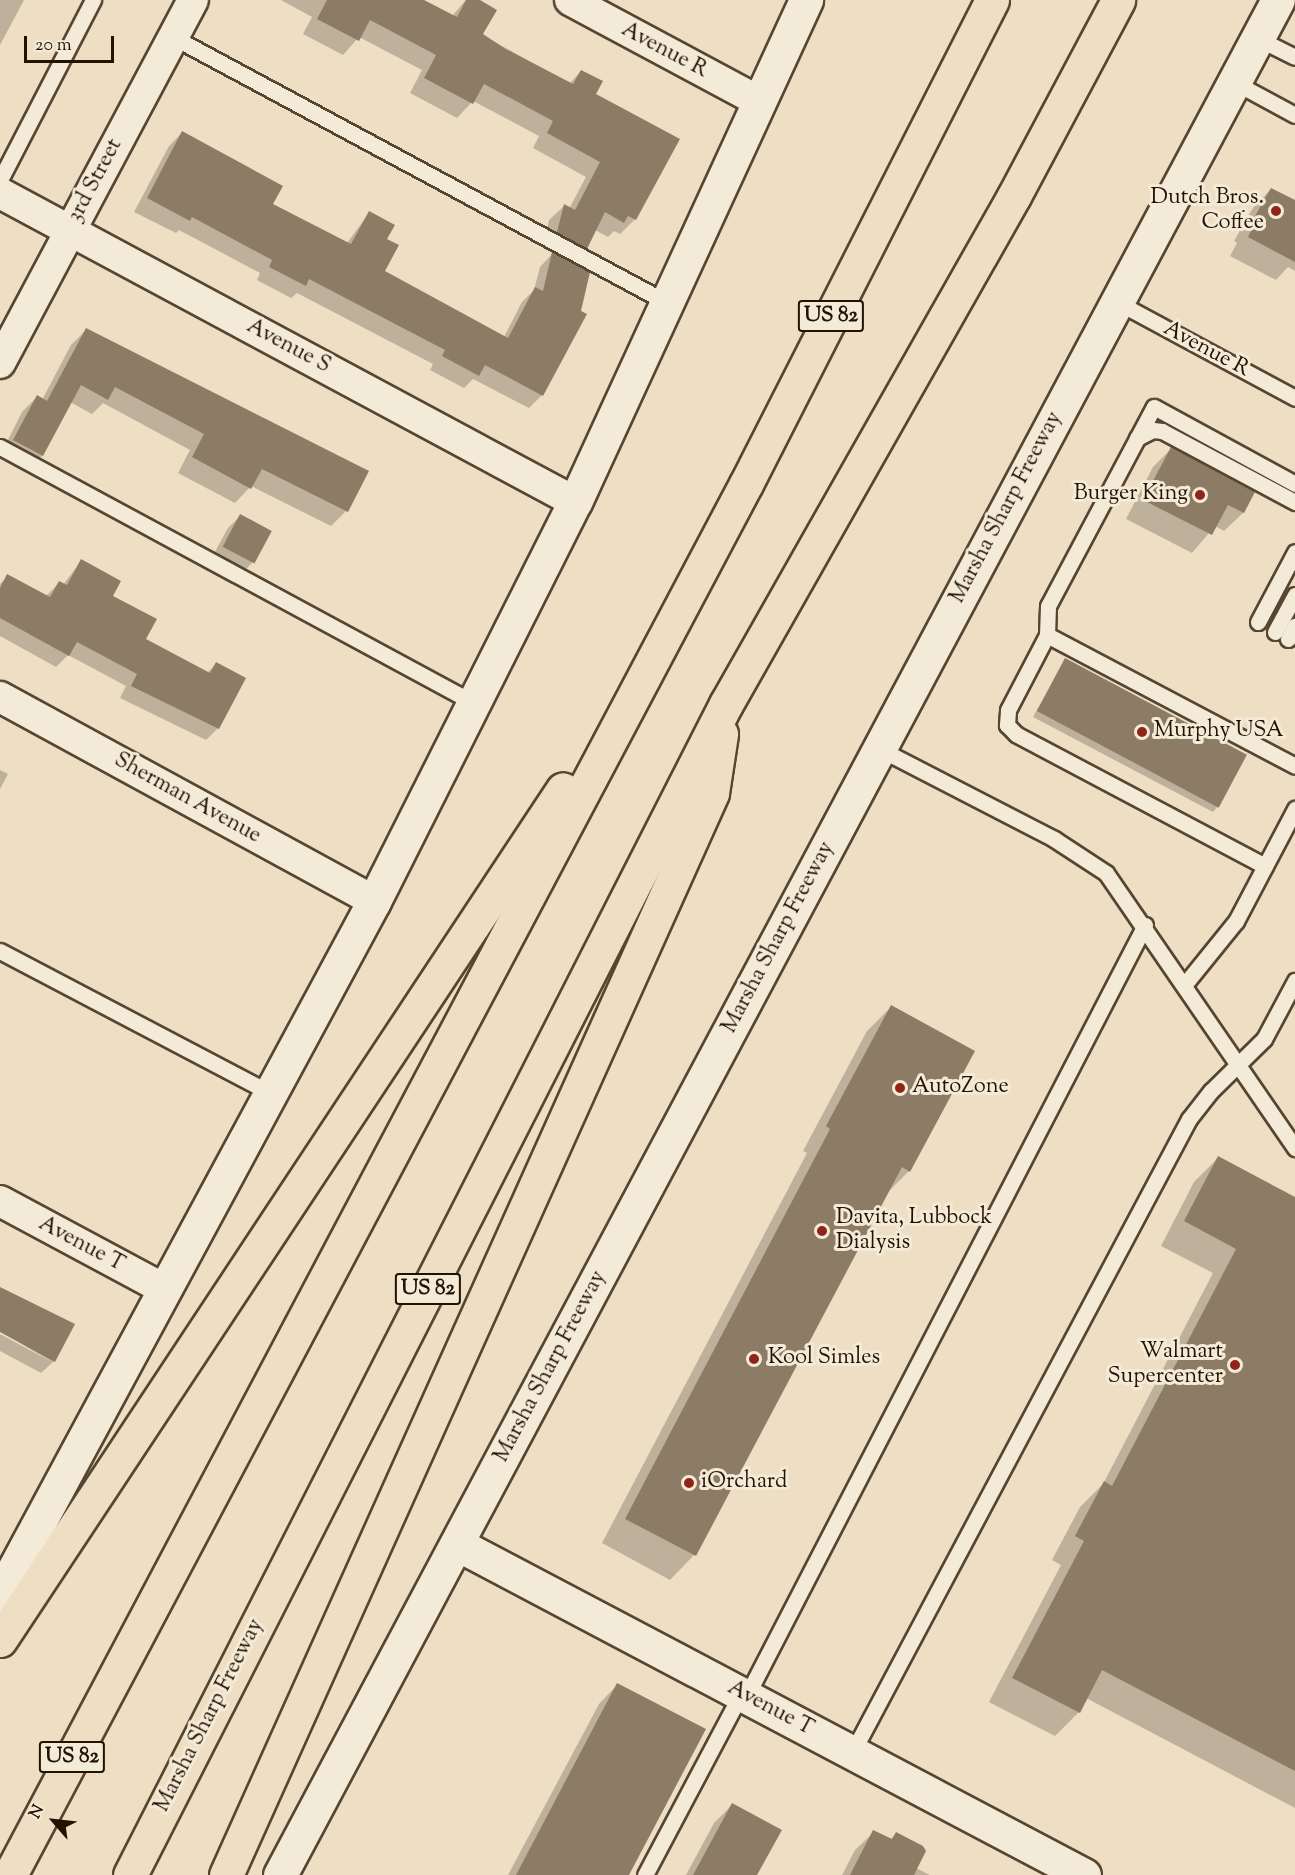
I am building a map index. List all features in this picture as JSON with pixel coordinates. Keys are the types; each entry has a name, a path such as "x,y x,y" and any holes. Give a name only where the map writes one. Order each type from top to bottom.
{"highway":[{"name":"US 82","path":"10,1875 668,630 992,0"},
{"name":"Marsha Sharp Freeway","path":"130,1875 726,704 1014,196 1118,0"},
{"path":"1014,196 1139,0"},
{"path":"0,1640 668,630"},
{"path":"226,1875 712,793 726,704"}],"main road":[{"path":"0,1595 162,1288 374,901 575,502 806,0"},
{"path":"1254,0 1257,38"},
{"name":"Marsha Sharp Freeway","path":"280,1875 1278,0"},
{"name":"Avenue T","path":"457,1544 1084,1875"}],"street":[{"name":"3rd Street","path":"0,363 193,0"},
{"name":"Avenue R","path":"570,0 758,101"},
{"name":"Avenue S","path":"0,193 575,502"},
{"name":"Sherman Avenue","path":"0,697 374,901"},
{"name":"Avenue T","path":"0,1201 162,1288"}],"lane":[{"path":"0,180 93,0"},
{"path":"173,37 666,302"},
{"path":"1257,38 1295,57"},
{"path":"1234,82 1295,115"},
{"name":"Avenue R","path":"1117,302 1295,398"},
{"path":"1265,866 1016,734 1007,725 1008,710 1047,635 1048,606 1154,407 1295,483"},
{"path":"1137,438 1153,430 1162,431 1295,502"},
{"path":"0,447 474,703"},
{"path":"1258,622 1295,552"},
{"path":"1286,632 1295,595"},
{"path":"1047,635 1295,766"},
{"path":"879,748 1094,862 1117,884 1295,1148"},
{"path":"1185,984 1236,921 1295,809"},
{"path":"645,1875 743,1695 1144,925"},
{"path":"0,951 269,1092"},
{"path":"852,1753 1189,1119 1211,1091 1239,1067 1264,1039 1295,981"}],"building":[{"path":"327,0 424,0 457,17 466,0 480,0 497,10 483,34 504,48 573,84 581,70 603,81 596,94 680,139 636,220 628,216 624,223 605,212 587,249 557,232 564,204 575,210 600,162 547,133 553,121 484,84 473,104 424,78 436,55 370,20 359,41 317,19"},
{"path":"182,131 283,186 273,204 351,244 369,211 395,225 387,239 399,245 385,271 508,338 535,287 543,291 552,252 590,272 581,311 587,314 543,396 485,365 479,376 442,356 445,350 309,279 306,286 269,267 272,260 192,217 190,221 147,198"},
{"name":"Dutch Bros. Coffee","path":"1271,188 1295,200 1295,262 1248,237 1254,224 1251,223"},
{"path":"86,328 369,471 348,512 262,469 251,489 192,457 204,434 115,387 108,400 81,385 43,456 13,440 37,395 47,401"},
{"name":"Burger King","path":"1171,447 1255,492 1244,513 1228,505 1212,535 1143,500"},
{"path":"240,514 272,531 254,564 223,547"},
{"path":"81,559 121,581 113,596 157,619 146,639 210,673 216,662 246,678 219,729 131,686 137,674 77,642 69,656 0,618 0,588 7,574 50,597 59,581 67,585"},
{"name":"Murphy USA","path":"1065,658 1247,755 1219,808 1037,711"},
{"path":"891,1005 975,1051 910,1172 902,1167 696,1556 625,1519 830,1129 826,1126"},
{"name":"Walmart Supercenter","path":"1218,1156 1295,1197 1295,1771 1102,1670 1080,1713 1012,1678 1084,1541 1075,1536 1104,1481 1112,1486 1236,1249 1184,1221"},
{"path":"0,1287 75,1324 55,1362 0,1332"},
{"path":"617,1683 706,1729 629,1875 516,1875"},
{"path":"732,1803 782,1830 757,1875 693,1875"},
{"path":"873,1830 892,1839 896,1832 923,1846 926,1851 914,1875 850,1875"}],"place":[{"name":"Dutch Bros. Coffee","path":"1276,211"},
{"name":"Burger King","path":"1200,495"},
{"name":"Murphy USA","path":"1142,732"},
{"name":"AutoZone","path":"900,1088"},
{"name":"Davita, Lubbock Dialysis","path":"822,1231"},
{"name":"Kool Simles","path":"754,1359"},
{"name":"Walmart Supercenter","path":"1235,1365"},
{"name":"iOrchard","path":"689,1483"}]}
